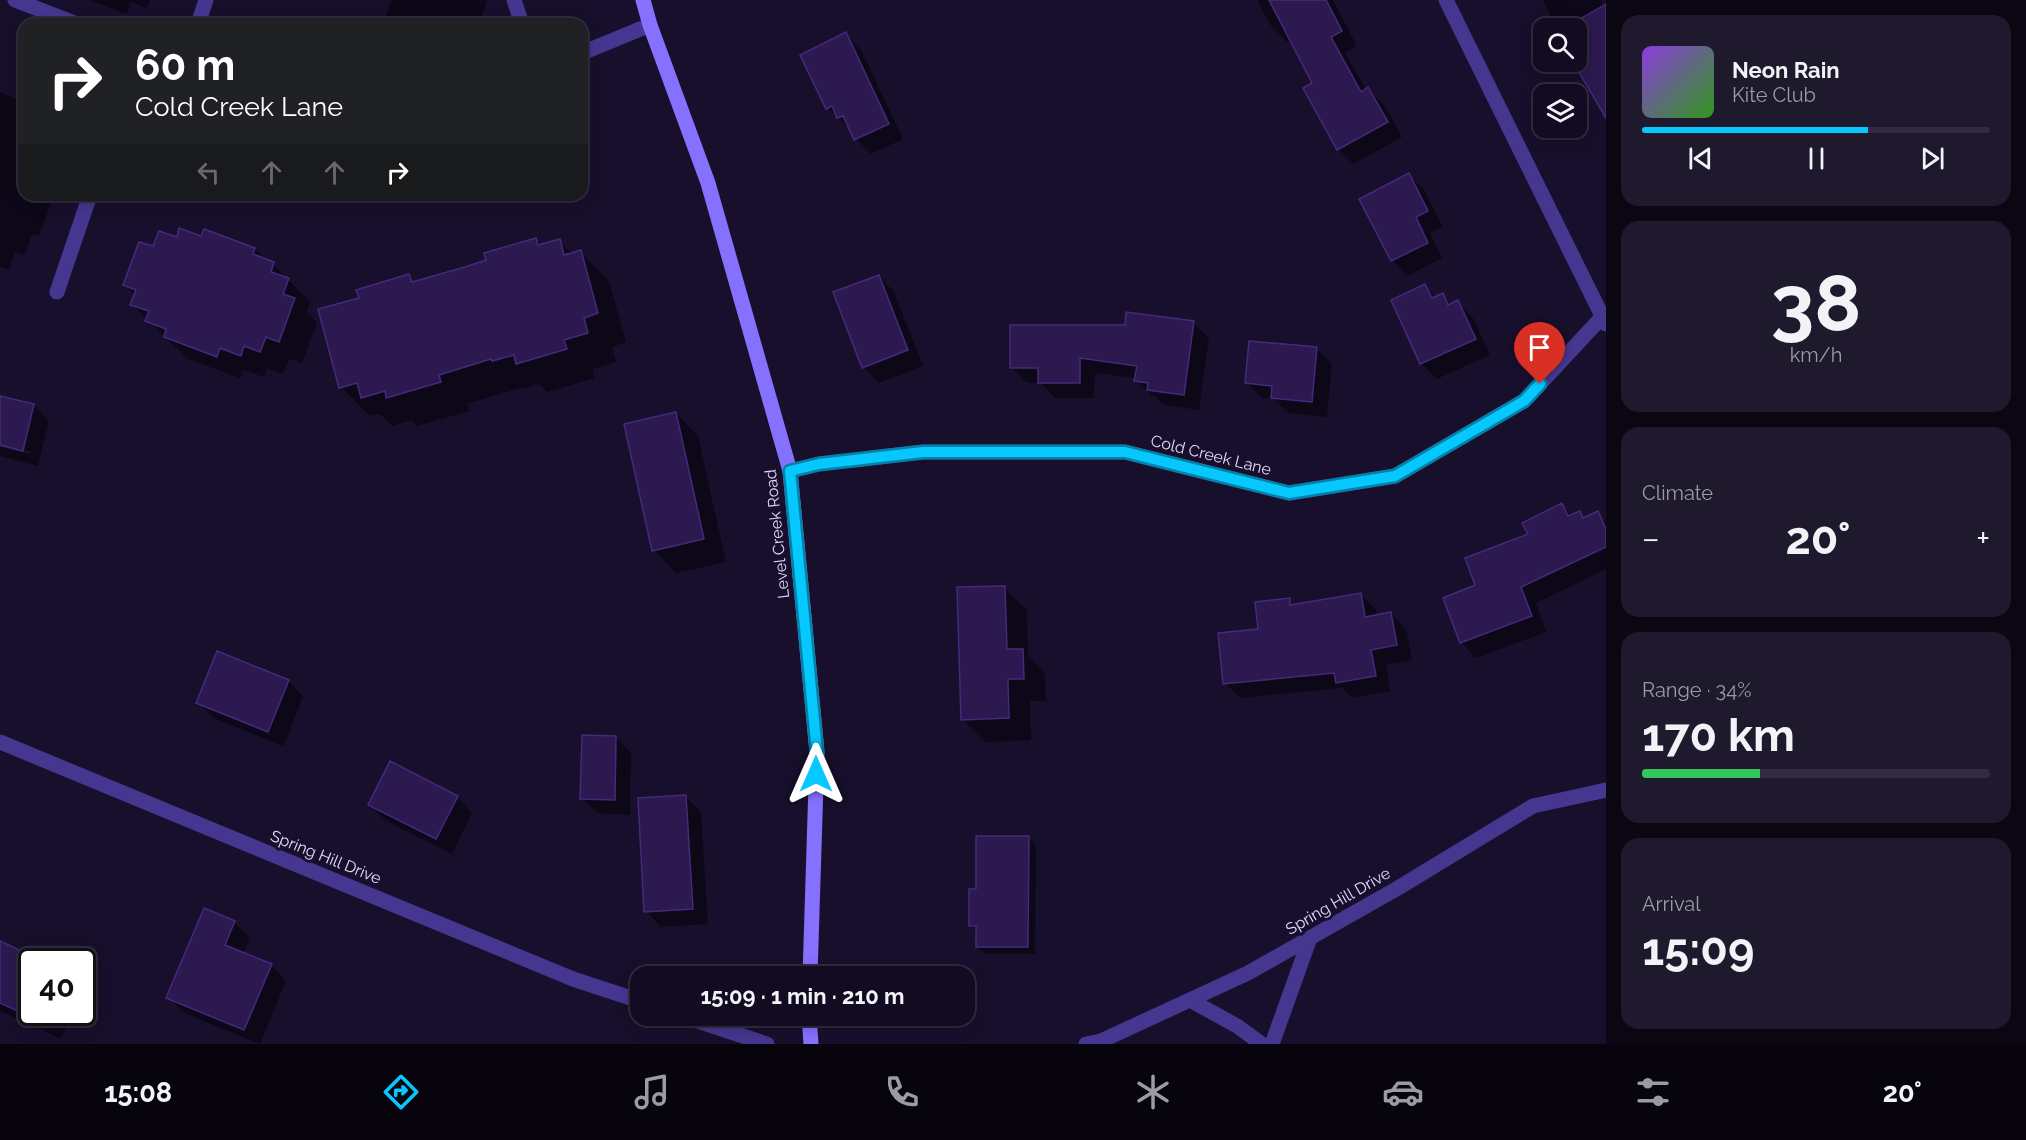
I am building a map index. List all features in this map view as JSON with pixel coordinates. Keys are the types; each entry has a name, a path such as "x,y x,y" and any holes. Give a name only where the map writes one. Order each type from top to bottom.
{"street":[{"path":"15,0 62,18"},
{"path":"200,18 206,0"},
{"path":"514,0 520,18"},
{"name":"Level Creek Road","path":"643,0 708,183 790,471 817,752 810,966"},
{"path":"1446,0 1604,321"},
{"path":"588,51 650,25"},
{"path":"57,292 88,201"},
{"name":"Cold Creek Lane","path":"790,471 819,464 923,452 1125,452 1289,493 1395,476 1524,401 1604,321"},
{"name":"Spring Hill Drive","path":"0,742 573,979 630,999"},
{"name":"Spring Hill Drive","path":"1086,1044 1101,1041 1248,973 1398,888 1533,806 1606,790"},
{"path":"1272,1044 1310,938"},
{"path":"1190,1000 1237,1026 1262,1044"},
{"path":"712,1026 767,1044"},
{"path":"810,1026 811,1044"}],"building":[{"path":"1269,0 1326,0 1342,31 1331,37 1361,92 1368,87 1388,122 1337,150 1303,88 1312,83"},
{"path":"1606,4 1606,118 1579,72 1587,72 1587,18 1582,18"},
{"path":"846,32 889,124 854,140 843,116 837,118 832,106 826,109 800,55"},
{"path":"1409,173 1428,211 1416,217 1428,243 1391,261 1359,199"},
{"path":"179,228 201,236 204,229 255,248 253,254 274,262 271,272 289,278 283,294 295,298 279,342 266,337 260,352 244,346 241,356 220,348 217,357 164,337 166,329 145,321 149,311 130,305 136,290 123,285 139,242 153,246 159,231 177,237"},
{"path":"536,238 538,245 560,239 564,255 581,250 598,313 584,318 588,333 564,340 567,349 516,364 514,355 492,361 491,359 439,375 441,382 386,398 385,391 361,398 357,383 339,388 318,309 359,298 356,290 409,274 412,282 465,267 486,260 484,253"},
{"path":"879,275 908,350 862,368 833,292"},
{"path":"1425,284 1432,298 1443,293 1448,305 1458,300 1476,339 1420,364 1391,300"},
{"path":"1126,312 1194,321 1184,395 1147,390 1148,383 1134,381 1137,366 1080,358 1080,383 1038,383 1038,368 1010,368 1010,325 1125,325"},
{"path":"1249,341 1317,347 1312,402 1271,398 1272,386 1245,383"},
{"path":"0,396 34,404 23,451 0,445"},
{"path":"676,412 704,539 652,551 624,424"},
{"path":"1562,503 1568,516 1580,511 1583,518 1598,511 1606,529 1606,547 1521,587 1532,616 1460,643 1443,598 1475,585 1465,558 1528,534 1522,523"},
{"path":"1005,586 1007,649 1023,649 1024,679 1008,679 1009,718 961,720 957,587"},
{"path":"1361,593 1365,617 1391,612 1397,645 1371,650 1376,676 1336,683 1334,673 1223,684 1218,633 1258,629 1255,602 1290,598 1290,605"},
{"path":"217,651 289,680 268,732 196,703"},
{"path":"582,735 616,736 615,800 580,799"},
{"path":"390,761 458,796 436,839 368,805"},
{"path":"686,795 693,909 644,912 638,798"},
{"path":"976,836 1029,836 1028,947 976,947 976,926 969,926 969,889 976,889"},
{"path":"204,908 235,921 225,945 272,964 244,1030 166,998"},
{"path":"0,941 18,949 18,1011 0,1003"}],"route":[{"path":"816,774 817,752 790,471 819,464 923,452 1125,452 1289,493 1395,476 1524,401 1540,384"}]}
